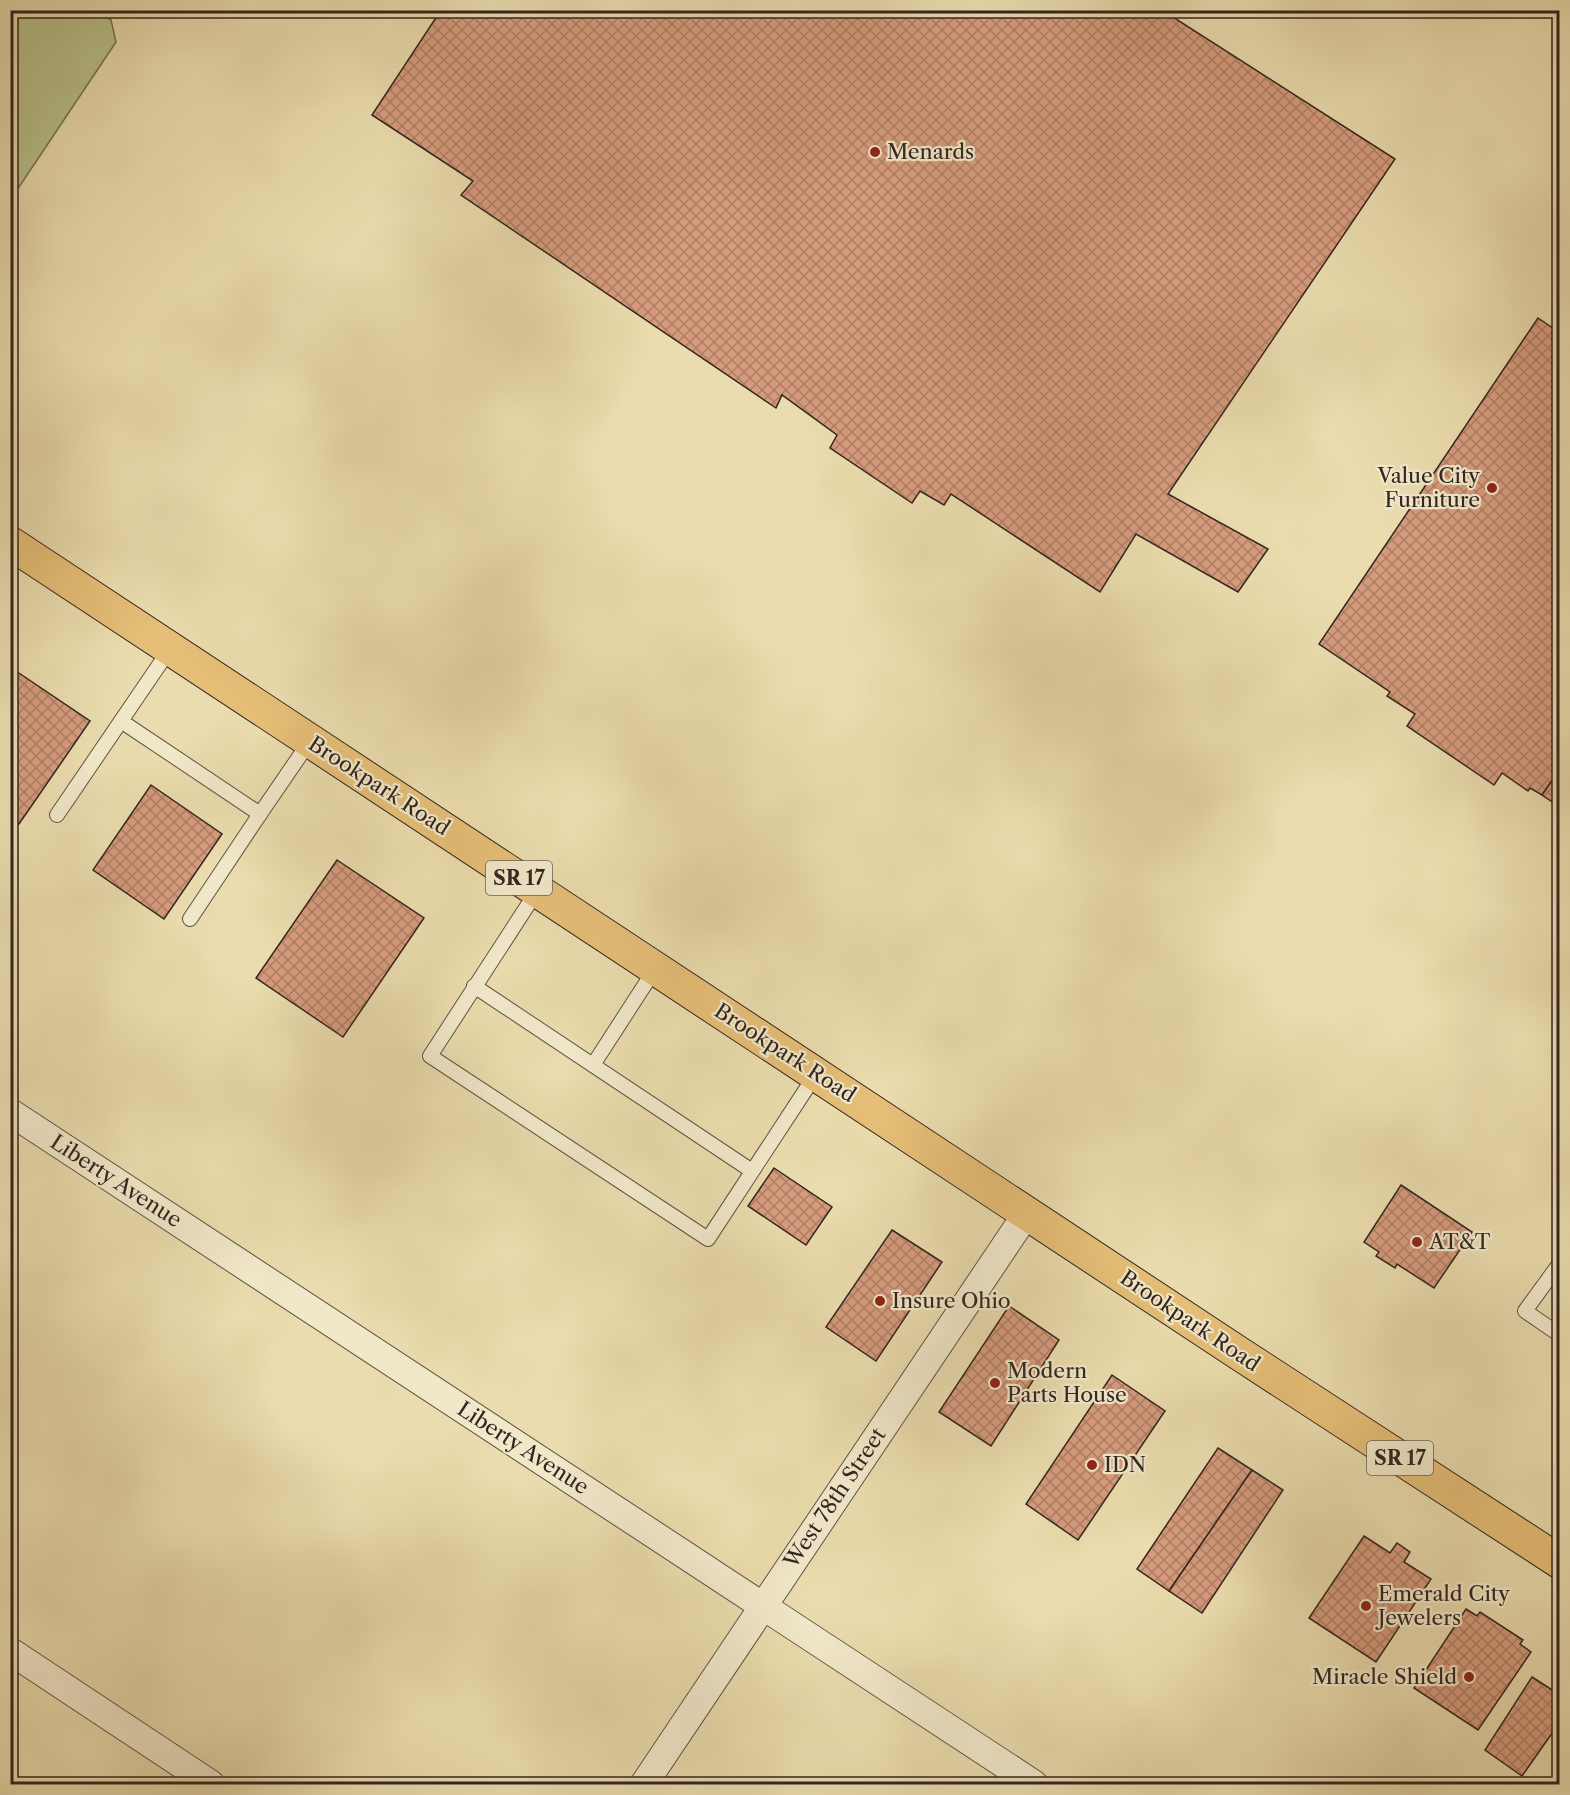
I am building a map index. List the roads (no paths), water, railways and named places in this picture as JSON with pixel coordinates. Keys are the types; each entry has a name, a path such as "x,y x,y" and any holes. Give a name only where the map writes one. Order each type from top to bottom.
{"main road":[{"name":"Brookpark Road","path":"10,543 1560,1562"}],"street":[{"name":"Liberty Avenue","path":"10,1112 1034,1785"},
{"name":"West 78th Street","path":"644,1785 1027,1213"},
{"path":"10,1652 212,1785"}],"lane":[{"path":"57,815 170,649"},
{"path":"121,721 260,814"},
{"path":"190,918 310,741"},
{"path":"537,891 430,1056 708,1239 816,1074"},
{"path":"592,1065 655,968"},
{"path":"474,987 752,1171"},
{"path":"1560,1263 1525,1311 1560,1335"}],"place":[{"name":"Menards","path":"875,152"},
{"name":"Value City Furniture","path":"1492,488"},
{"name":"AT&T","path":"1417,1242"},
{"name":"Insure Ohio","path":"880,1301"},
{"name":"Modern Parts House","path":"995,1383"},
{"name":"IDN","path":"1092,1465"},
{"name":"Emerald City Jewelers","path":"1366,1606"},
{"name":"Miracle Shield","path":"1469,1677"}]}
